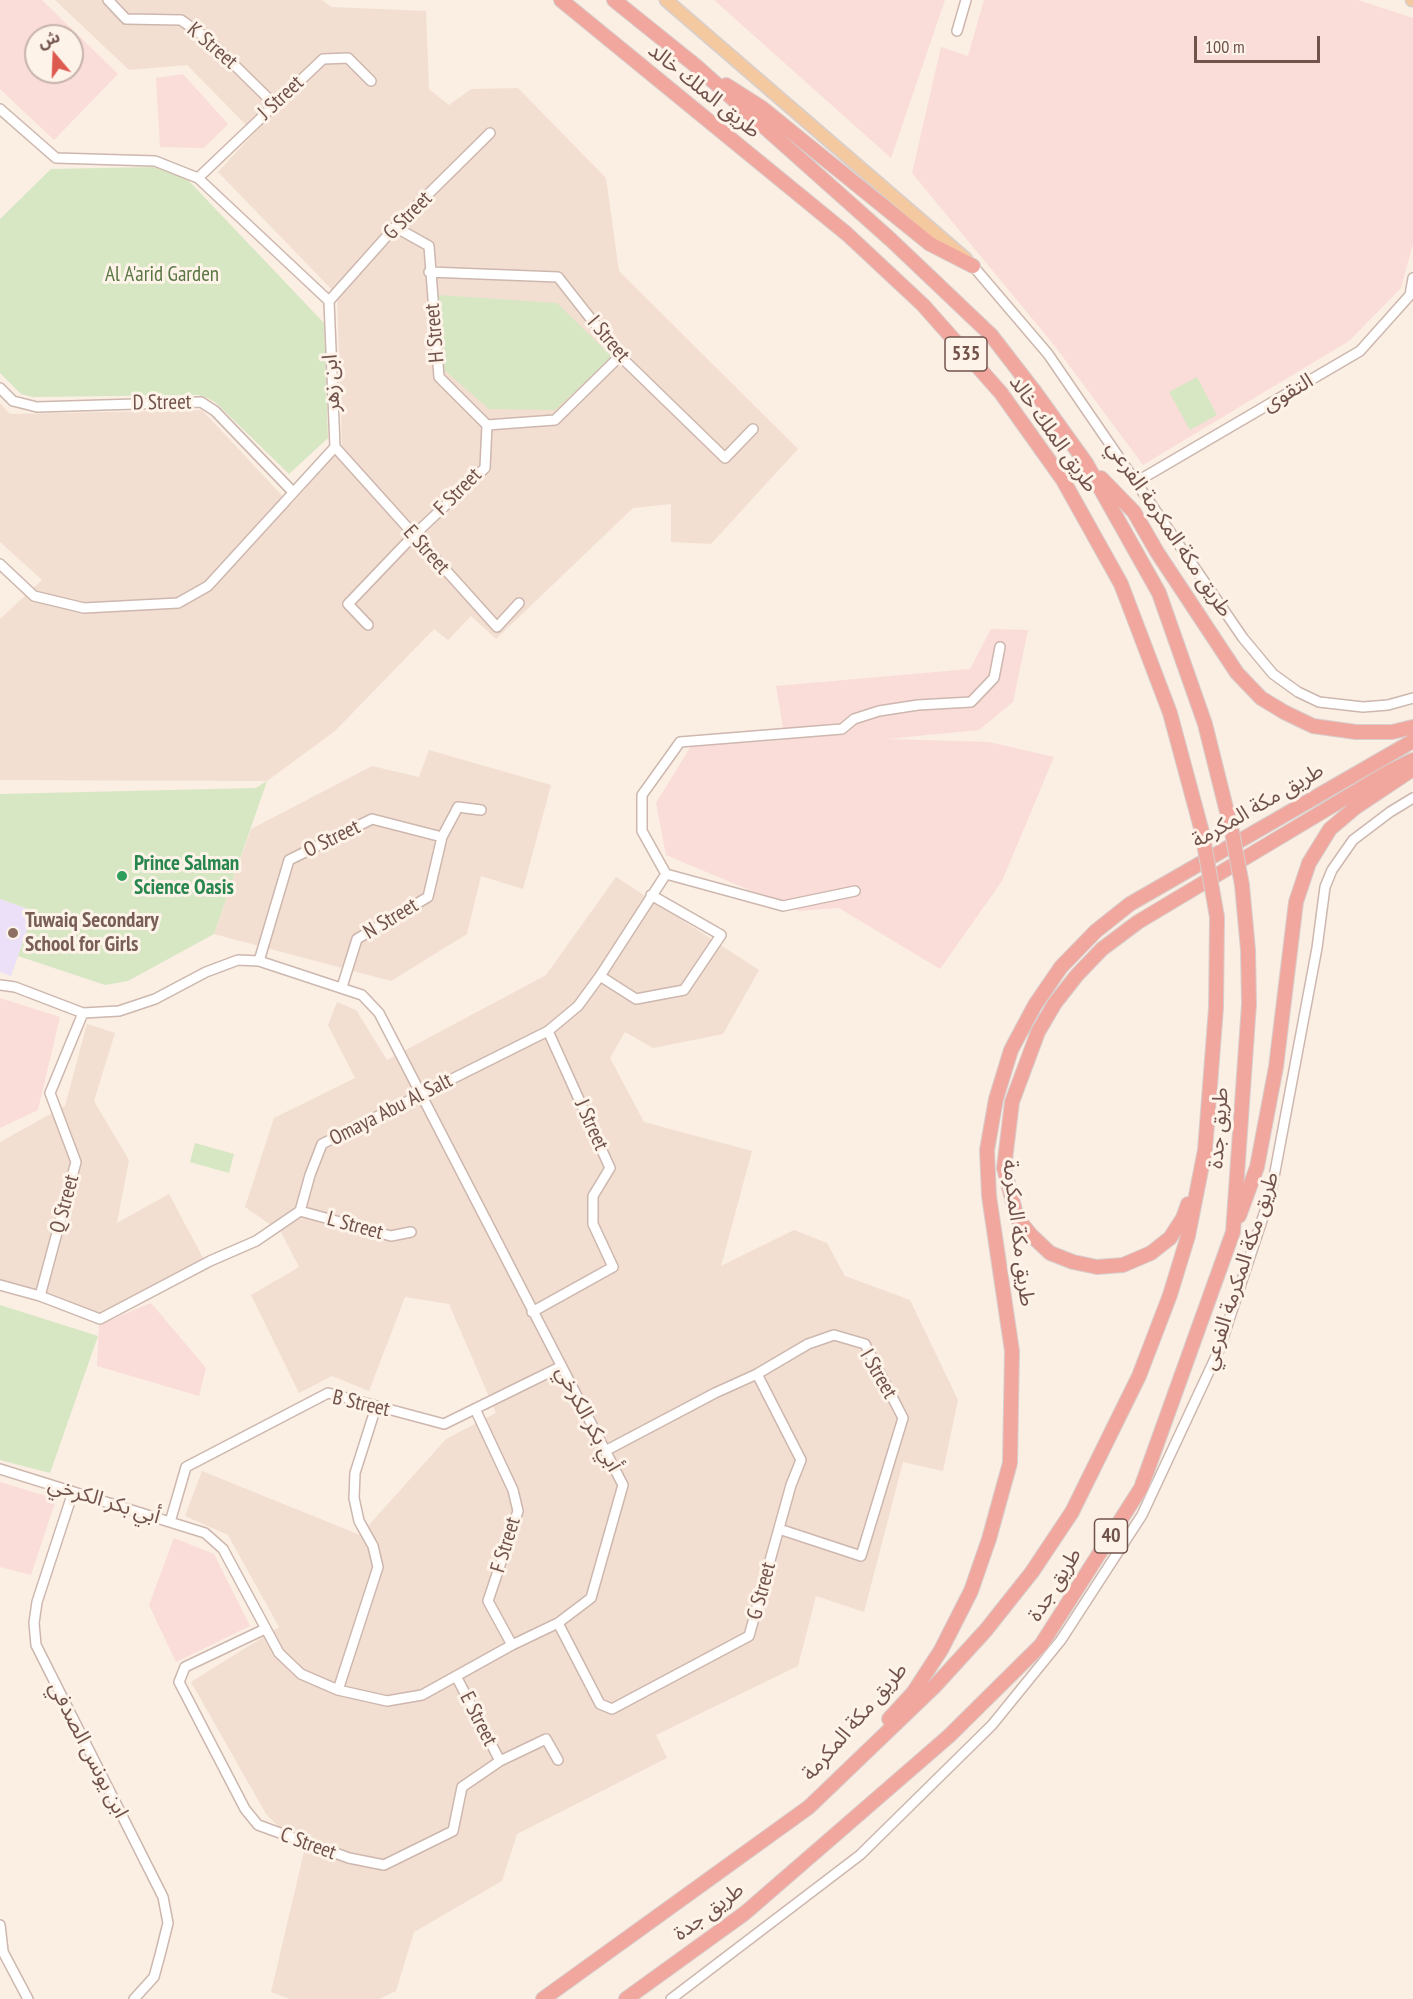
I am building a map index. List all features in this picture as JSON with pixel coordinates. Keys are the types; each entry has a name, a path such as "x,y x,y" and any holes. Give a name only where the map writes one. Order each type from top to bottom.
{"highway":[{"name":"طريق الملك خالد","path":"561,0 847,234 923,305 1001,393 1063,480 1121,584 1170,713 1202,832 1217,917"},
{"name":"طريق الملك خالد","path":"614,0 696,66 890,239 991,335 1086,463 1159,593 1205,724 1232,832 1242,885"},
{"path":"625,0 642,24"},
{"path":"696,66 762,108 930,244 973,266"},
{"path":"1086,463 1134,512 1157,552 1238,674 1261,698 1313,726 1356,732 1392,732 1413,727"},
{"name":"طريق مكة المكرمة","path":"809,1807 913,1693 941,1650 971,1591 989,1539 1010,1463 1013,1405 1012,1351 988,1196 987,1150 996,1099 1011,1050 1035,1005 1061,967 1096,932 1130,904 1413,741"},
{"name":"طريق مكة المكرمة","path":"1205,1150 1183,1218 1170,1238 1151,1253 1123,1265 1097,1267 1073,1262 1050,1253 1017,1218 1004,1168 1012,1102 1038,1032 1055,1003 1077,975 1102,949 1138,922 1341,800 1413,760"},
{"path":"1233,1232 1257,1167 1276,1068 1296,902 1310,863 1330,829 1356,807 1413,769"},
{"name":"طريق جدة","path":"626,1999 745,1913 949,1736 1041,1645 1141,1488 1233,1232 1249,1005 1248,950 1242,885"},
{"name":"طريق جدة","path":"543,1999 809,1807 934,1687 986,1630 1032,1572 1072,1512 1139,1376 1170,1296 1188,1236 1205,1150 1216,1008 1217,917"}],"main road":[{"path":"666,0 973,266"}],"street":[{"name":"K Street","path":"108,0 126,19 181,20 208,39 274,104"},
{"path":"957,30 966,0"},
{"name":"J Street","path":"198,178 323,59 348,58 371,81"},
{"path":"0,109 56,158 155,161 198,178 328,301"},
{"name":"G Street","path":"328,301 395,227 490,134"},
{"name":"H Street","path":"395,227 429,246 429,272 439,377 487,425"},
{"name":"طريق مكة المكرمة الفرعي","path":"973,266 1048,354 1257,658 1273,674 1298,692 1319,702 1363,707 1388,705 1413,698"},
{"name":"I Street","path":"429,272 558,277 620,356 725,458 753,429"},
{"name":"التقوى","path":"1136,482 1360,351 1412,296 1413,278"},
{"name":"ابن زهر","path":"328,301 335,447"},
{"path":"487,425 555,420 620,356"},
{"name":"D Street","path":"0,388 13,401 37,407 201,402 215,411 293,492"},
{"name":"F Street","path":"368,625 348,604 413,536 485,468 487,425"},
{"path":"0,564 34,596 84,608 178,603 208,586 335,447"},
{"name":"E Street","path":"335,447 497,627 519,603"},
{"path":"855,891 783,906 666,874 642,831 642,795 680,742 842,729 854,719 879,711 918,705 971,702 994,678 1000,647"},
{"name":"طريق مكة المكرمة الفرعي","path":"671,1999 860,1855 992,1725 1060,1640 1142,1515 1219,1350 1271,1193 1317,948 1325,887 1332,870 1353,840 1413,798"},
{"name":"N Street","path":"342,987 357,939 428,897 442,837 458,807 481,810"},
{"name":"O Street","path":"259,961 289,860 372,819 442,837"},
{"name":"Omaya Abu Al Salt","path":"300,1211 322,1144 548,1031 578,1006 666,874"},
{"path":"600,976 636,999 684,990 721,935 651,895"},
{"name":"أبي بكر الكرخي","path":"0,985 15,987 83,1013 119,1011 155,999 206,972 237,960 259,961 362,995 379,1012 560,1367 607,1450 623,1485 600,1573 591,1598 558,1623 512,1645 422,1695 387,1701 338,1690 301,1674 279,1653 223,1549 205,1533 0,1468"},
{"name":"Q Street","path":"40,1296 76,1162 50,1093 83,1013"},
{"name":"J Street","path":"532,1312 613,1267 593,1224 593,1196 610,1168 548,1031"},
{"path":"0,1285 40,1296 100,1319 210,1261 256,1241 300,1211"},
{"name":"L Street","path":"300,1211 391,1236 411,1232"},
{"name":"I Street","path":"607,1450 715,1393 757,1374 808,1344 834,1335 865,1344 903,1418 861,1556 779,1528"},
{"name":"B Street","path":"170,1522 186,1467 328,1393 444,1424 476,1411 560,1367"},
{"name":"G Street","path":"558,1623 600,1704 612,1709 749,1636 779,1528 801,1460 757,1374"},
{"path":"338,1690 378,1567 373,1546 359,1521 354,1498 355,1473 376,1407"},
{"name":"F Street","path":"476,1411 513,1491 518,1511 488,1601 512,1645"},
{"name":"ابن يونس الصدفي","path":"73,1492 37,1602 34,1623 36,1645 164,1897 168,1923 154,1977 134,1999"},
{"name":"C Street","path":"265,1629 185,1667 179,1682 244,1809 258,1825 349,1858 384,1865 453,1831 462,1787 500,1761 546,1739 558,1760"},
{"name":"E Street","path":"456,1676 500,1761"},
{"path":"0,1925 2,1950 28,1999"}],"shaded area":[{"path":"0,0 42,0 67,24 24,24 24,84 84,84 84,41 118,74 54,140 0,89"},
{"path":"55,0 322,0 331,7 426,11 429,89 449,105 471,89 518,88 606,178 619,271 798,449 711,544 671,542 671,504 633,508 496,639 471,616 448,640 434,629 335,731 267,781 0,780 0,619 42,580 0,542 0,403 10,414 202,410 291,505 342,447 337,295 218,172 254,133 187,65 129,70 84,27 84,24 80,24"},
{"path":"714,0 945,0 891,158"},
{"path":"984,0 1358,0 1413,18 1413,244 1401,288 1349,341 1143,465 1054,345 912,173 941,47 968,56"},
{"path":"183,74 228,124 204,148 160,147 156,78"},
{"path":"991,629 1028,630 1013,702 979,730 887,739 989,742 1054,757 1002,881 940,969 839,908 799,911 666,855 656,803 691,746 785,740 776,686 970,669"},
{"path":"429,750 551,785 523,889 481,876 467,934 391,981 214,934 251,829 372,766 419,777"},
{"path":"616,877 759,970 723,1034 653,1048 625,1032 610,1058 644,1122 752,1151 721,1266 794,1230 827,1243 845,1276 910,1300 958,1400 943,1471 903,1462 864,1612 816,1596 798,1666 656,1735 667,1758 517,1834 502,1881 414,1932 396,1991 379,1999 290,1999 271,1992 304,1852 266,1814 191,1682 279,1627 228,1535 185,1516 202,1471 360,1535 446,1439 496,1413 449,1304 405,1297 369,1391 332,1376 299,1393 251,1295 299,1267 281,1232 245,1207 274,1118 355,1078 328,1025 337,1002 356,1010 387,1060 546,975"},
{"name":"Tuwaiq Secondary School for Girls","path":"0,899 34,911 11,976 0,972"},
{"path":"0,998 60,1017 38,1110 0,1128"},
{"path":"87,1024 115,1033 94,1101 129,1160 117,1223 169,1194 209,1269 105,1319 0,1288 0,1142 65,1106"},
{"path":"151,1303 206,1368 199,1396 97,1366 99,1325"},
{"path":"0,1482 56,1499 31,1575 0,1567"},
{"path":"174,1538 214,1554 250,1626 176,1662 149,1605"}],"green space":[{"name":"Al A'arid Garden","path":"154,167 187,179 324,323 328,438 289,474 215,402 207,398 198,395 33,397 21,394 0,373 0,219 51,169"},
{"path":"437,295 557,303 612,357 555,410 489,409 442,368"},
{"path":"1197,377 1217,415 1190,430 1169,392"},
{"path":"267,781 214,934 128,981 105,985 18,956 34,911 0,899 0,794 256,788"},
{"path":"195,1143 234,1154 229,1173 190,1162"},
{"path":"0,1305 98,1336 50,1473 0,1460"}],"place":[{"name":"Prince Salman Science Oasis","path":"122,876"},
{"name":"Tuwaiq Secondary School for Girls","path":"13,933"}]}
